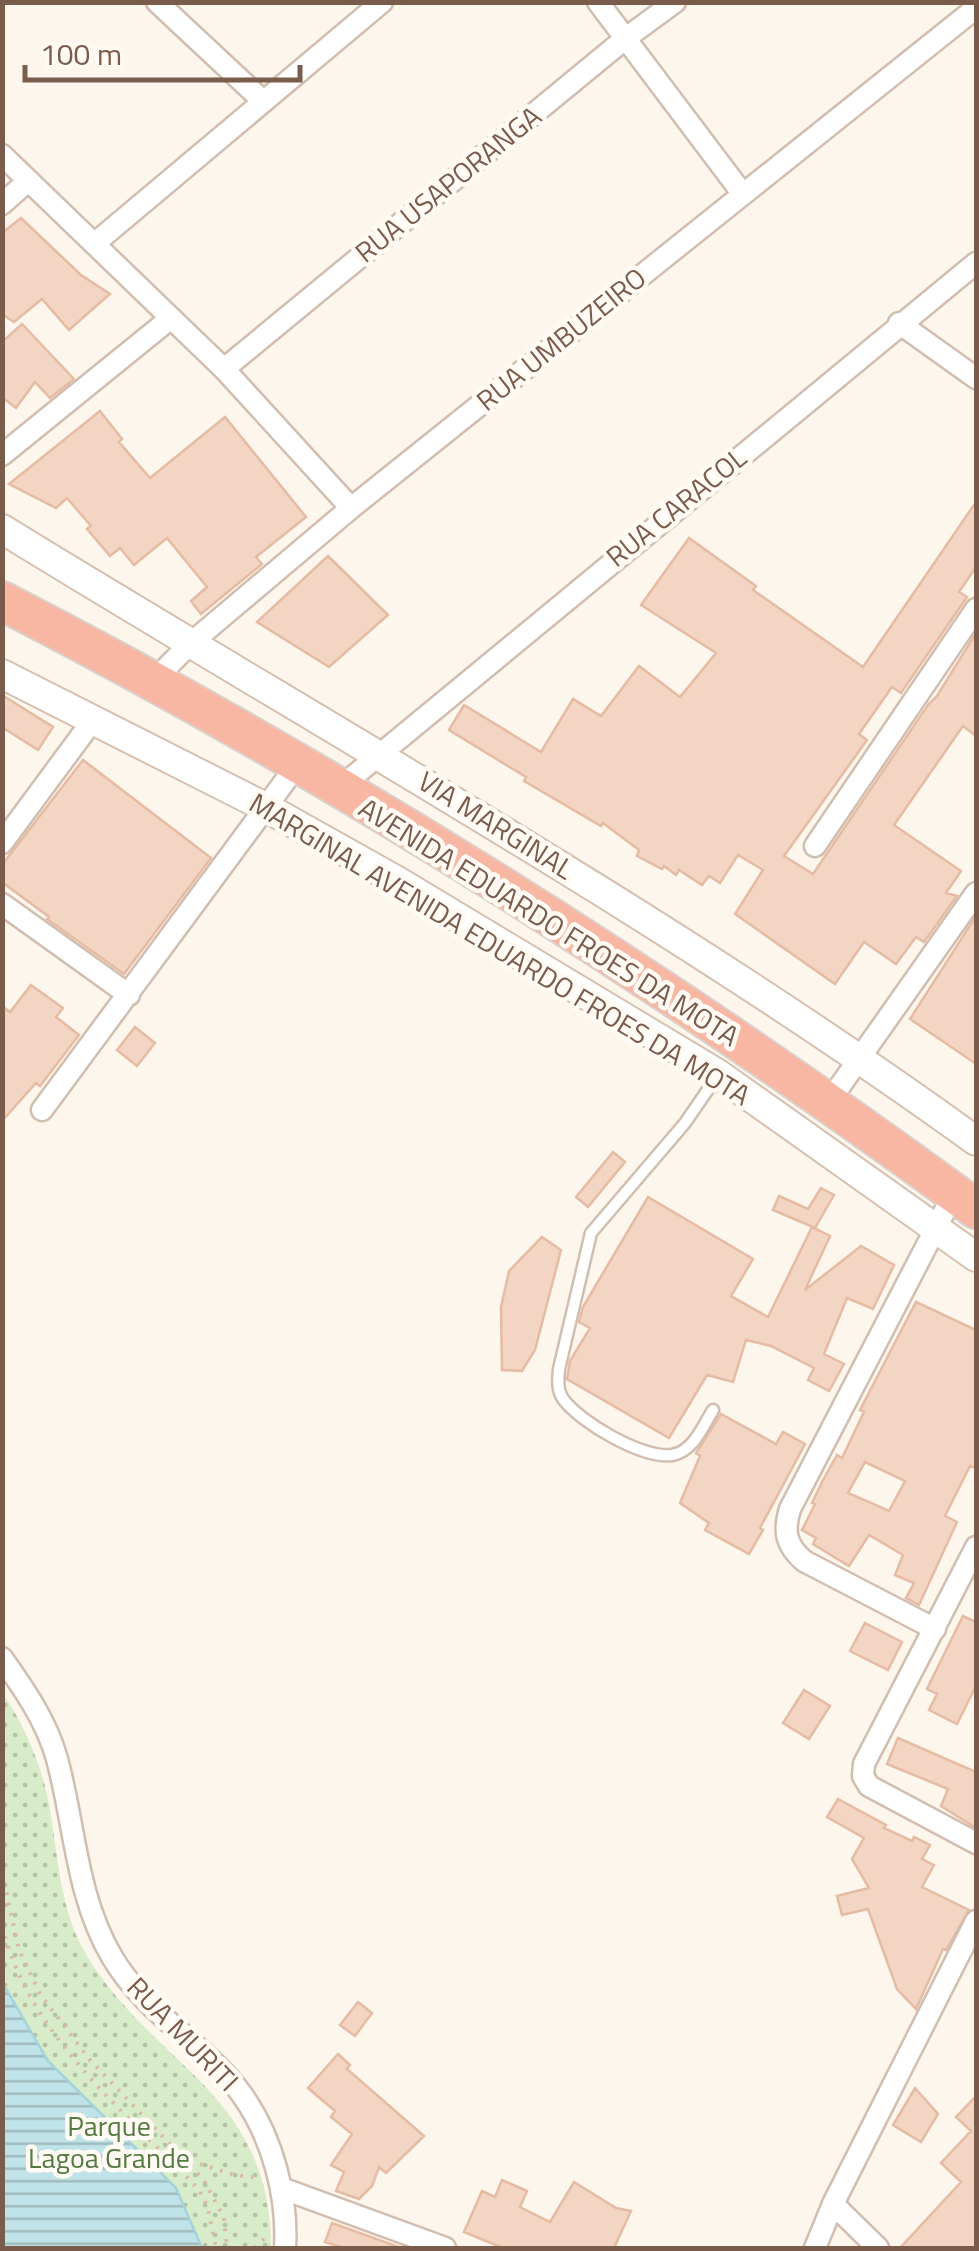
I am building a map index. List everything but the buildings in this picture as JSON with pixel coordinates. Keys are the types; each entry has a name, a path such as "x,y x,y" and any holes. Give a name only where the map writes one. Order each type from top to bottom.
{"highway":[{"name":"AVENIDA EDUARDO FROES DA MOTA","path":"2,601 154,680 485,874 740,1043 966,1201"}],"street":[{"path":"158,2 264,102"},
{"path":"94,244 382,2"},
{"path":"598,2 742,193"},
{"name":"RUA USAPORANGA","path":"224,369 626,38 675,2"},
{"name":"RUA UMBUZEIRO","path":"154,680 191,643 351,508 976,8"},
{"path":"2,155 224,369 351,508"},
{"path":"2,204 28,180"},
{"name":"RUA CARACOL","path":"338,789 976,263"},
{"path":"2,455 172,318"},
{"path":"900,323 976,378"},
{"name":"VIA MARGINAL","path":"2,529 622,903 861,1057 976,1141"},
{"path":"815,846 976,608"},
{"name":"MARGINAL AVENIDA EDUARDO FROES DA MOTA","path":"2,674 267,808 399,882 718,1074 976,1257"},
{"path":"2,843 93,720"},
{"path":"42,1110 296,765"},
{"path":"828,1103 976,893"},
{"path":"2,904 129,995"},
{"path":"718,1074 740,1043"},
{"path":"935,1628 814,1567 788,1543 785,1533 790,1509 936,1227 966,1201"},
{"path":"976,1546 864,1764 863,1776 869,1786 976,1843"},
{"name":"RUA MURITI","path":"2,1658 40,1718 56,1755 89,1906 112,1956 140,1996 243,2095 263,2134 274,2183 286,2211 279,2239"},
{"path":"815,2248 833,2204 976,1921"},
{"path":"274,2183 412,2242 445,2248"},
{"path":"833,2204 878,2248"}],"lane":[{"path":"712,1410 692,1444 674,1455 641,1452 585,1420 564,1400 558,1388 591,1233 685,1123 718,1074"}],"path":[{"path":"2,1872 19,1950 52,2014 185,2160 217,2202 224,2218 227,2248"},
{"path":"2,1926 14,1964 49,2026 83,2070 199,2190 208,2208 216,2248"},
{"path":"185,2160 274,2183"},
{"path":"255,2248 279,2239"}],"green space":[{"name":"Parque Lagoa Grande","path":"2,1692 25,1732 42,1776 64,1896 82,1947 109,1988 229,2115 251,2151 266,2194 271,2248 3,2248"}],"water":[{"path":"2,1982 48,2061 176,2188 202,2248 3,2248"}]}
